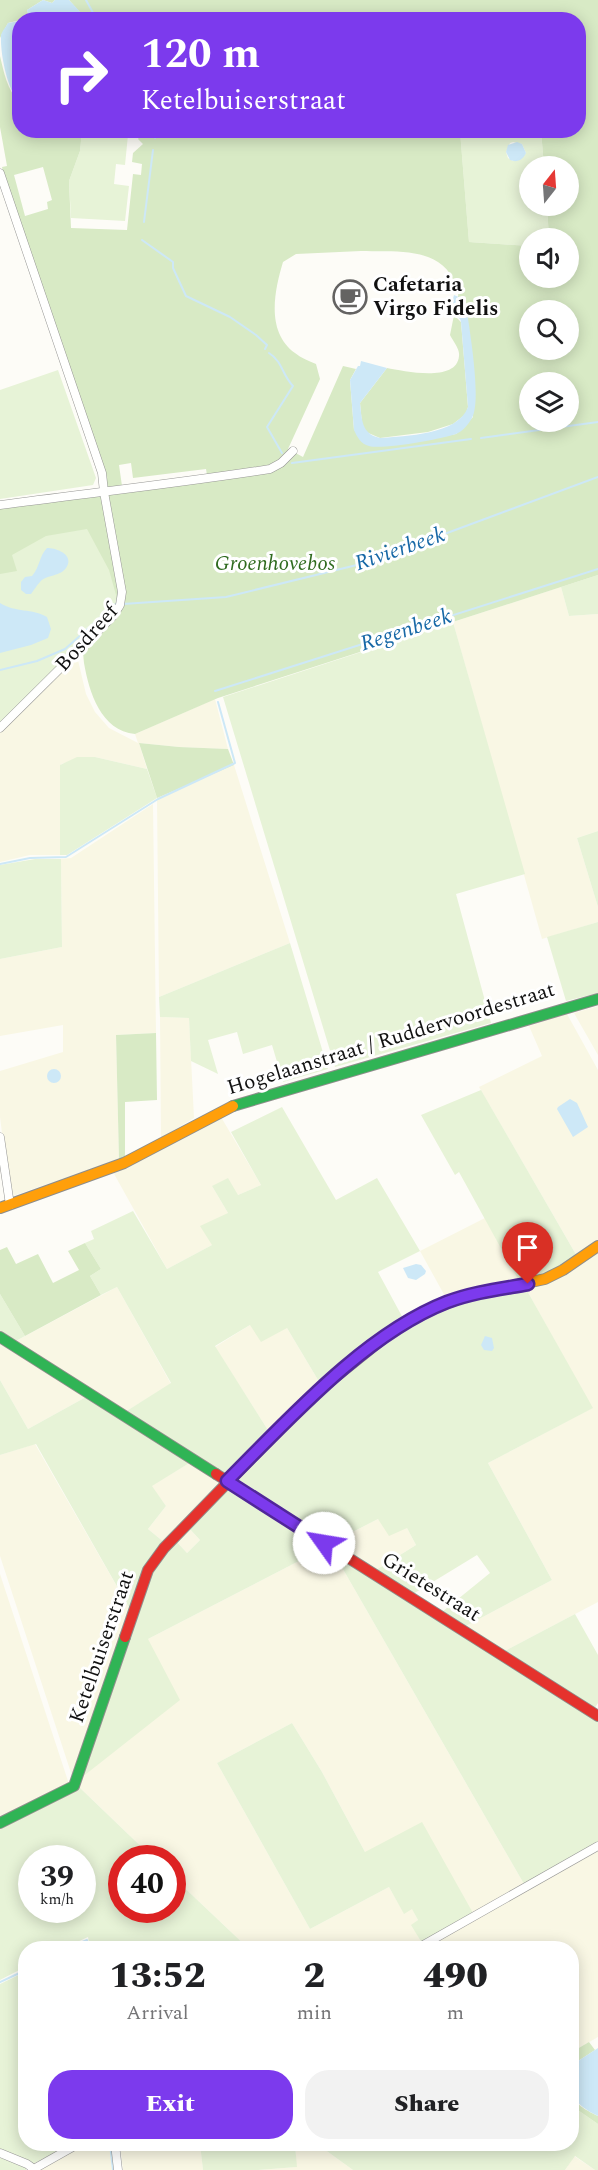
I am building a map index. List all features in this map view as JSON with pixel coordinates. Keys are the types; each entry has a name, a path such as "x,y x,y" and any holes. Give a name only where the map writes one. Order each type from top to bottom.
{"street":[{"name":"Bosdreef","path":"0,173 102,472 122,592 120,605 113,616 0,728"},
{"path":"0,505 270,469 281,463 293,451"},
{"name":"Hogelaanstraat / Ruddervoordestraat","path":"5,1207 124,1163 238,1103 598,999"},
{"path":"0,1137 5,1207"},
{"name":"Ketelbuiserstraat","path":"0,1823 74,1786 148,1570 164,1548 227,1481 313,1395 396,1328 428,1310 466,1296 544,1279 563,1270 598,1246"},
{"name":"Grietestraat","path":"0,1336 598,1716"},
{"path":"430,1941 598,1846"},
{"path":"0,2153 27,2164 33,2170 66,2151"},
{"path":"116,2151 118,2170"}],"shaded area":[{"path":"561,587 569,616 598,614 598,831 577,838 598,907 598,922 542,939 453,622"},
{"path":"77,656 86,694 95,712 109,728 138,743 135,734 215,699 228,749 139,743 147,769 95,757 61,764 60,855 30,855 0,862 0,733"},
{"path":"234,765 290,943 159,997 157,798"},
{"path":"153,804 156,1033 116,1035 119,1159 10,1197 0,1117 0,1071 63,1052 63,1025 0,1036 0,959 62,947 61,859 71,858"},
{"path":"598,1006 598,1055 574,1013"},
{"path":"567,1014 598,1070 598,1243 578,1258 479,1087 542,1056 529,1026"},
{"path":"160,1017 189,1018 194,1118 161,1138"},
{"path":"221,1117 261,1185 238,1195 212,1186 228,1213 212,1245 167,1269 113,1172 190,1135"},
{"path":"485,1218 520,1283 446,1298 420,1251"},
{"path":"598,1249 598,1602 503,1652 464,1627 552,1580 488,1463 592,1408 525,1287"},
{"path":"117,1287 171,1384 125,1412 14,1342"},
{"path":"250,1325 287,1328 321,1385 271,1435 215,1347"},
{"path":"0,1342 86,1397 28,1429 0,1380"},
{"path":"35,1444 131,1611 73,1779 0,1556 0,1455"},
{"path":"191,1462 221,1484 165,1543 148,1529 166,1506 151,1486"},
{"path":"378,1519 407,1528 416,1545 376,1570 331,1543"},
{"path":"188,1527 200,1540 187,1553 175,1540"},
{"path":"326,1547 336,1557 524,1884 473,1913 365,1852 322,1772 292,1723 217,1763 310,1929 389,1887 404,1913 412,1908 418,1920 412,1925 421,1941 241,1941 186,1889 186,1845 139,1845 78,1786 148,1639"},
{"path":"0,1574 69,1784 0,1820"},
{"path":"598,1851 598,2037 579,2048 579,1941 437,1941"},
{"path":"74,2151 110,2151 112,2170 40,2170"},
{"path":"121,2151 201,2151 203,2170 123,2170"},
{"path":"296,2151 327,2151 353,2170 258,2170 296,2167"},
{"path":"574,2156 595,2170 565,2170"}],"green space":[{"path":"0,0 43,0 27,10 28,12 12,12 12,22 8,23 0,38"},
{"name":"Groenhovebos","path":"69,0 598,0 598,575 218,698 135,734 113,726 105,718 93,697 79,635 118,602 109,570 87,529 46,536 12,555 17,571 0,574 0,509 109,494 105,472 2,167 7,166 0,127 0,56 12,92 12,138 81,138 80,151 69,181 71,228 127,230 133,174 141,175 142,164 132,162 133,153 143,144 139,138 461,138 469,242 519,245 519,288 579,288 579,228 548,228 548,216 579,216 579,156 543,156 542,138 586,138 586,12 80,12","holes":["43,167 52,200 47,202 48,209 25,216 14,175","413,253 436,261 446,268 456,285 458,297 461,298 473,417 456,434 391,445 354,430 350,380 356,369 343,366 303,457 288,449 320,379 316,364 297,355 286,344 276,323 275,298 283,262 296,254","131,463 133,478 206,469 207,475 122,486 119,465"]},
{"path":"81,138 128,138 125,165 116,164 114,184 129,186 125,221 71,218 69,181 80,151"},
{"path":"461,138 542,138 543,156 521,156 526,153 522,144 513,142 510,143 506,152 508,158 513,161 519,157 519,216 548,216 548,228 519,228 519,245 469,242"},
{"path":"454,315 461,322 468,407 466,414 453,424 428,432 380,438 366,432 362,424 360,403 387,368 429,373 449,370 456,364 459,353 450,335"},
{"path":"58,370 96,478 93,485 0,499 0,390"},
{"path":"102,495 118,602 79,634 82,641 0,724 0,509"},
{"path":"598,575 598,614 569,616 561,587"},
{"path":"453,622 525,874 456,894 491,1023 335,1067 223,697"},
{"path":"139,743 228,749 234,765 157,798"},
{"path":"77,757 95,757 147,769 157,798 67,855 60,855 60,765"},
{"path":"598,831 598,907 577,838"},
{"path":"35,859 61,859 62,947 0,959 0,865"},
{"path":"598,922 598,993 566,1001 547,937"},
{"path":"290,943 328,1069 283,1082 272,1045 243,1054 237,1032 208,1040 218,1074 191,1061 189,1018 160,1017 159,997"},
{"path":"156,1033 157,1100 125,1102 125,1157 119,1159 116,1035"},
{"path":"481,1090 578,1258 561,1269 520,1283 459,1172 455,1175 421,1115"},
{"path":"282,1107 336,1200 377,1178 420,1251 378,1272 404,1320 321,1385 287,1328 261,1342 250,1325 215,1346 271,1435 225,1476 125,1412 171,1383 117,1287 101,1295 90,1276 101,1269 85,1243 94,1239 91,1231 133,1211 167,1269 212,1245 200,1226 228,1213 212,1186 228,1178 238,1195 261,1185 231,1132"},
{"path":"85,1243 101,1269 90,1276 101,1295 25,1336 0,1294 0,1250 7,1247 16,1264 38,1254 53,1283 79,1270 68,1251"},
{"path":"525,1287 593,1408 488,1463 552,1580 464,1627 442,1612 490,1573 477,1555 413,1594 376,1570 416,1545 407,1528 389,1536 378,1519 331,1543 233,1482 340,1375 398,1330 462,1299"},
{"path":"0,1294 25,1336 14,1342 0,1333"},
{"path":"0,1380 28,1429 86,1397 191,1462 152,1486 166,1506 148,1529 165,1543 131,1611 36,1444 0,1455"},
{"path":"229,1487 326,1547 148,1639 180,1700 81,1778 149,1577 175,1540 187,1553 200,1540 188,1527"},
{"path":"336,1557 344,1557 598,1719 598,1842 524,1884"},
{"path":"575,1614 598,1655 598,1703 594,1709 503,1652"},
{"path":"292,1723 322,1772 365,1852 422,1822 473,1913 425,1941 421,1941 411,1925 418,1920 412,1909 404,1914 389,1887 310,1929 217,1763"},
{"path":"78,1786 139,1845 108,1845 108,1923 186,1923 186,1889 241,1941 89,1941 88,1937 79,1941 18,1941 18,1971 0,1980 0,1827"},
{"path":"18,1975 18,2151 58,2151 33,2164 0,2151 0,1984"},
{"path":"589,2042 595,2050 579,2060 579,2048"},
{"path":"579,2104 598,2116 598,2124 579,2111"},
{"path":"579,2111 598,2124 598,2170 575,2156 565,2170 353,2170 327,2151 579,2151"},
{"path":"201,2151 296,2151 297,2167 203,2170"},
{"path":"0,2155 26,2167 26,2170 0,2170"}],"water":[{"path":"43,0 52,3 55,0 69,0 80,12 28,12 27,10"},
{"path":"12,22 12,91 3,61 1,43 2,34 8,23"},
{"path":"517,142 522,144 526,153 524,156 519,156 519,160 510,160 506,152 508,145"},
{"path":"454,295 466,304 476,396 472,418 459,433 438,439 386,447 364,444 354,430 350,380 361,361 387,368 360,403 364,425 374,436 380,438 403,436 442,429 454,423 468,407 461,322 450,311"},
{"path":"47,548 55,549 67,556 66,568 60,573 43,579 31,594 26,594 21,590 21,582 25,577 32,576"},
{"path":"0,603 47,617 51,629 48,638 0,653"},
{"path":"51,1069 57,1069 61,1076 57,1083 51,1083 47,1079 47,1073"},
{"path":"570,1099 577,1103 588,1127 573,1137 557,1109"},
{"path":"416,1264 421,1265 426,1271 425,1274 416,1280 408,1278 403,1268"},
{"path":"485,1336 492,1338 494,1348 492,1351 484,1350 481,1345"},
{"path":"598,2048 598,2116 579,2104 579,2060"}],"waterway":[{"path":"86,0 93,12"},
{"path":"144,222 153,150"},
{"path":"142,240 173,262 173,268 186,296 230,317 267,345 265,349"},
{"path":"269,353 277,360 293,386 267,427 282,453"},
{"path":"481,438 598,422"},
{"path":"292,463 471,439"},
{"name":"Rivierbeek","path":"123,604 226,597 369,562 598,477"},
{"name":"Regenbeek","path":"215,691 598,569"},
{"name":"Rivierbeek","path":"0,670 37,661 65,649 117,603"},
{"name":"Regenbeek","path":"0,864 30,858 66,857 158,799 235,763 218,702"},
{"name":"Regenbeek","path":"0,1982 18,1974"},
{"name":"Regenbeek","path":"111,2151 113,2170"}],"traffic: fast":[{"path":"233,1106 598,999"},
{"path":"0,1337 216,1474"},
{"path":"0,1823 74,1786 125,1637"}],"traffic: slow":[{"path":"0,1208 124,1163 233,1106"},
{"path":"297,1411 313,1395 396,1328 428,1310 466,1296 545,1279 563,1270 598,1246"}],"traffic: jam":[{"path":"125,1637 148,1570 164,1548 297,1411"},
{"path":"216,1474 598,1716"}],"place":[{"name":"Cafetaria Virgo Fidelis","path":"350,297"}],"route":[{"path":"324,1543 227,1481 313,1395 396,1328 428,1310 466,1296 482,1291 528,1284"}]}
